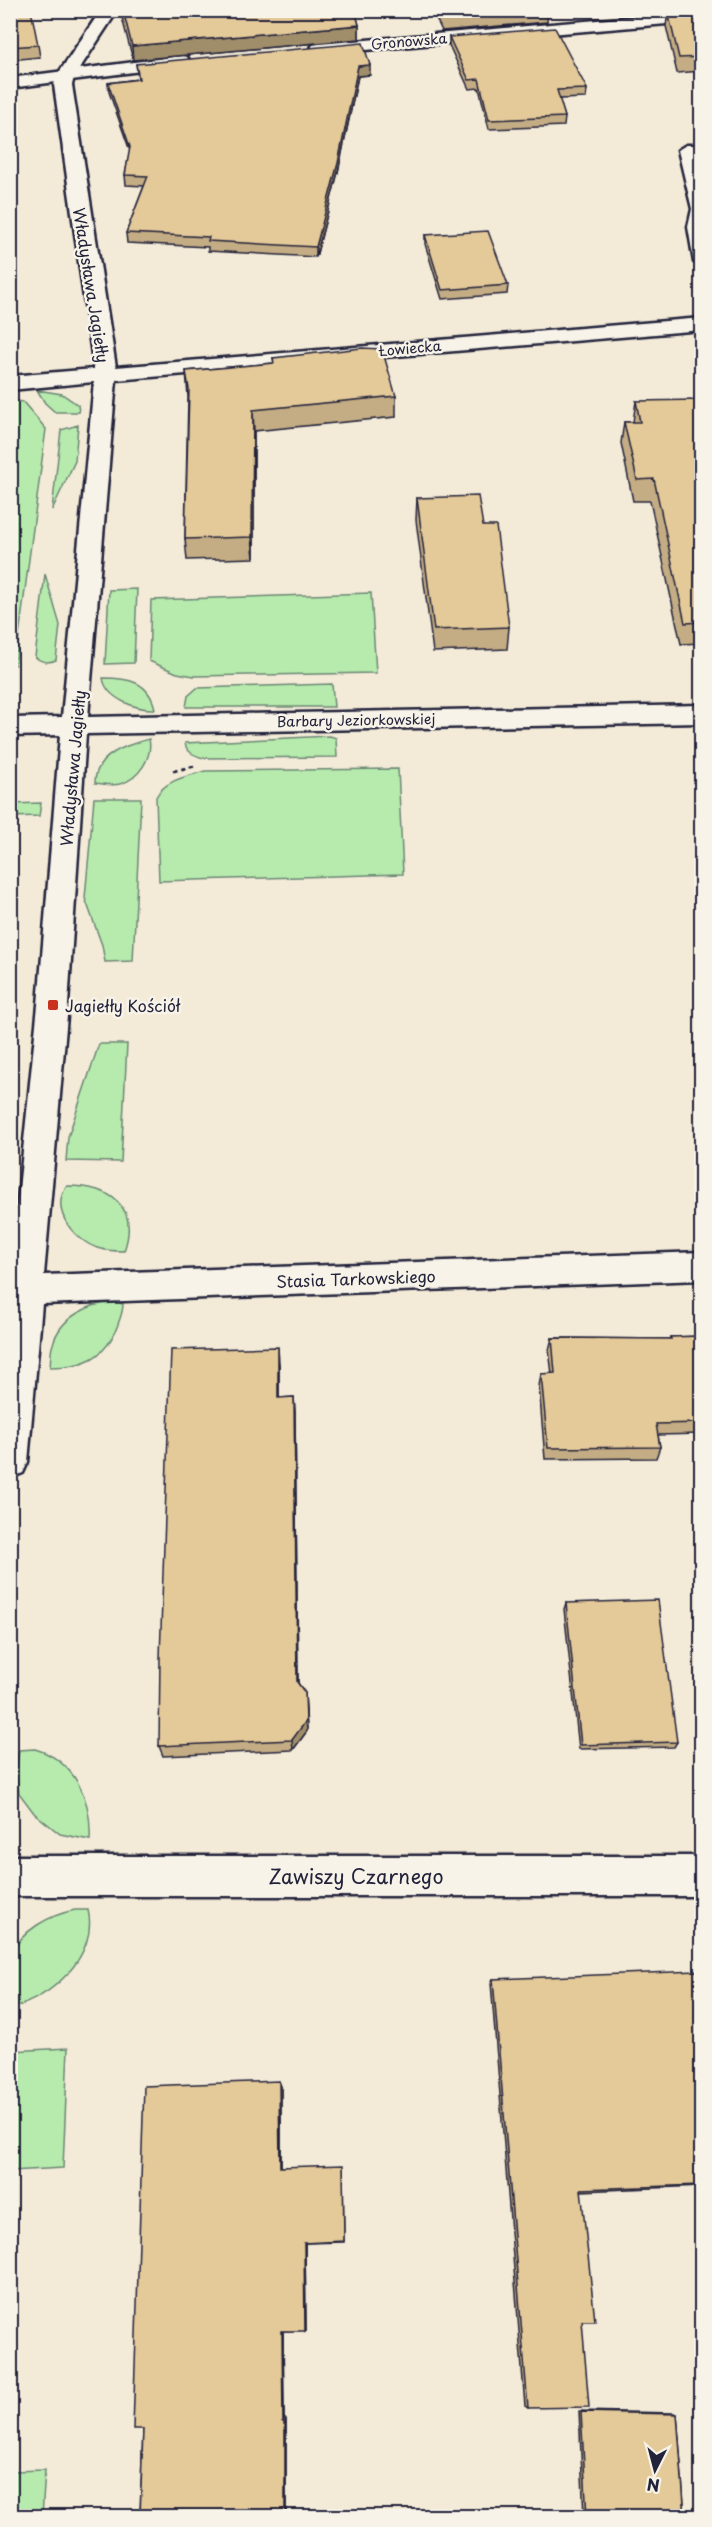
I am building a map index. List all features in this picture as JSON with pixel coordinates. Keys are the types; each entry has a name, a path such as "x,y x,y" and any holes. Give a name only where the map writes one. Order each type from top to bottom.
{"street":[{"path":"65,77 110,10"},
{"name":"Gronowska","path":"304,50 702,16"},
{"path":"10,83 200,60"},
{"name":"Władysława Jagiełły","path":"10,1462 19,1290 53,1005 74,725 106,374 63,95 65,77"},
{"name":"Łowiecka","path":"10,383 702,324"},
{"name":"Barbary Jeziorkowskiej","path":"10,727 702,714"},
{"name":"Stasia Tarkowskiego","path":"19,1290 702,1266"},
{"name":"Zawiszy Czarnego","path":"10,1876 702,1876"}],"lane":[{"path":"702,150 686,150 700,209 696,227 702,261"}],"green space":[{"path":"37,390 62,394 78,405 79,412 55,412 45,403"},
{"path":"11,400 23,402 46,429 16,659 15,665 11,668"},
{"path":"78,425 75,461 52,510 61,430"},
{"path":"45,574 60,625 56,660 48,662 35,657"},
{"path":"137,589 134,663 105,664 109,590"},
{"path":"371,593 376,673 194,676 177,673 149,661 151,600"},
{"path":"103,678 129,680 143,687 148,692 155,709 140,708 123,702 110,692"},
{"path":"332,684 334,707 186,707 188,696 197,688"},
{"path":"330,736 336,738 337,757 203,758 189,751 185,743"},
{"path":"149,739 147,760 133,777 117,785 95,783 96,773 106,758 131,744"},
{"path":"398,769 403,874 159,881 156,797 165,786 177,780 205,771"},
{"path":"94,798 141,798 133,961 105,962 102,945 85,898"},
{"path":"41,803 39,816 11,817 11,804"},
{"path":"99,1044 127,1044 121,1162 66,1161 68,1137"},
{"path":"67,1186 96,1190 108,1194 117,1201 128,1221 128,1235 124,1251 92,1246 74,1233 63,1215 61,1205 62,1195"},
{"path":"115,1302 123,1304 117,1327 106,1347 99,1354 82,1363 50,1367 51,1350 57,1334 69,1319 96,1305"},
{"path":"35,1749 49,1755 71,1772 84,1796 88,1810 90,1840 60,1834 34,1813 19,1793 16,1773 19,1750"},
{"path":"75,1910 88,1910 89,1927 86,1943 79,1958 56,1985 26,2003 11,2008 9,1966 16,1946 37,1925"},
{"path":"68,2048 63,2168 11,2171 11,2051"},
{"path":"45,2470 42,2516 11,2516 11,2471"}],"building":[{"path":"10,10 31,10 38,45 10,47"},
{"path":"123,10 355,10 359,25 132,46"},
{"path":"440,10 513,10 443,17"},
{"path":"702,10 702,57 679,58 668,12"},
{"path":"555,28 587,89 557,90 565,117 489,120 479,79 469,80 449,37"},
{"path":"363,43 370,65 358,66 338,163 316,247 208,241 209,237 126,233 148,176 125,175 130,147 108,83 139,79 136,64"},
{"path":"488,231 508,285 442,290 425,235"},
{"path":"362,348 382,349 396,396 253,410 252,537 185,539 189,389 186,371 274,363 273,358"},
{"path":"698,400 702,411 702,622 685,623 654,479 637,480 624,422 640,422 636,401"},
{"path":"478,496 483,526 496,526 509,627 434,630 417,498"},
{"path":"702,1336 702,1423 656,1424 660,1447 548,1448 541,1374 555,1373 552,1338 671,1339 670,1337"},
{"path":"278,1347 278,1398 294,1397 297,1682 305,1693 306,1721 292,1740 159,1746 171,1350"},
{"path":"658,1600 677,1742 581,1745 566,1603"},
{"path":"698,1971 702,2001 702,2185 581,2189 595,2321 582,2321 589,2407 528,2408 493,1979"},
{"path":"279,2081 280,2167 343,2165 344,2241 304,2243 305,2331 282,2331 285,2517 140,2517 143,2429 133,2429 144,2086"},
{"path":"581,2412 677,2414 685,2517 587,2517"}],"place":[{"name":"Jagiełły Kościół","path":"53,1005"}]}
